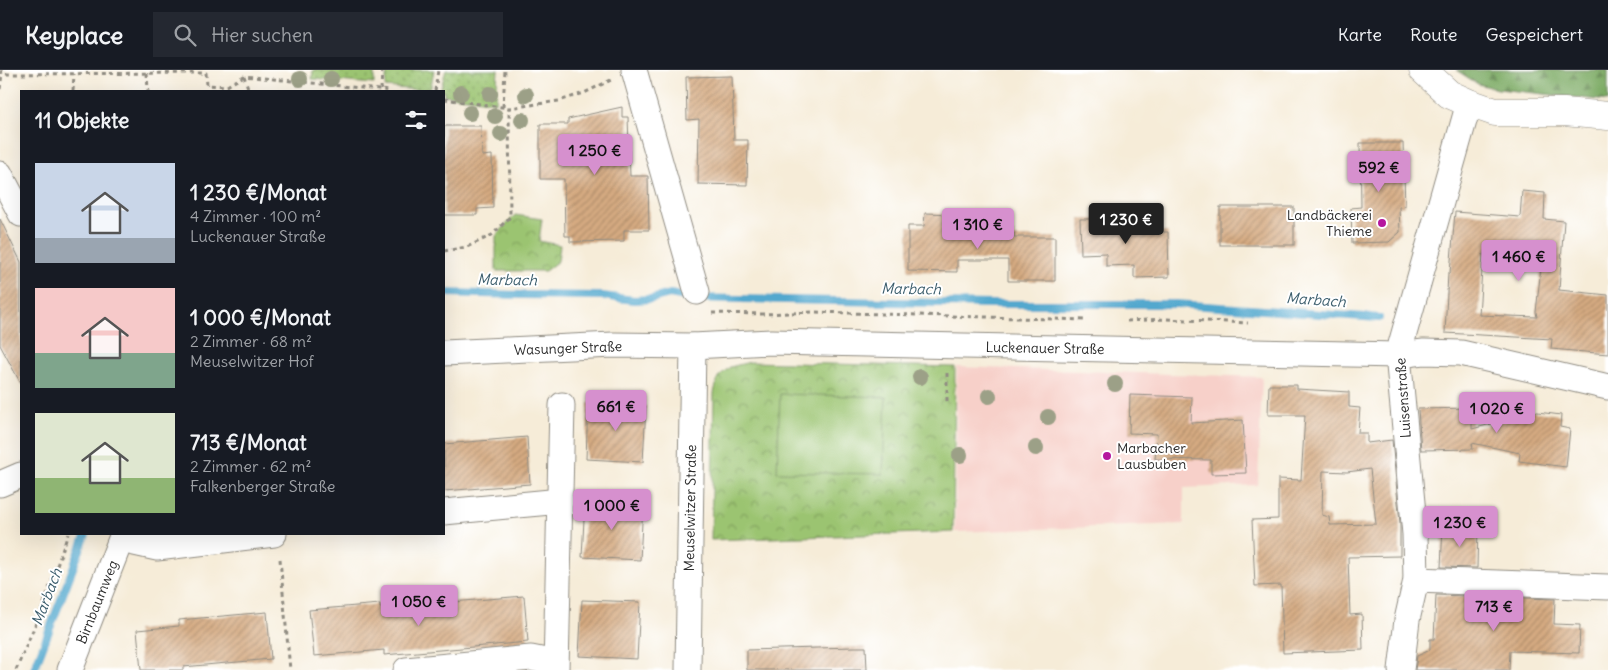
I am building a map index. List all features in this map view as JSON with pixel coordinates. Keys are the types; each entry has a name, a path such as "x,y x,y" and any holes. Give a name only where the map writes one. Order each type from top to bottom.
{"street":[{"path":"1423,70 1448,94 1496,112 1564,112 1608,116"},
{"path":"625,74 697,292"},
{"name":"Luisenstraße","path":"1401,670 1407,620 1416,580 1415,534 1398,355 1469,103"},
{"path":"0,174 20,212"},
{"name":"Luckenauer Straße","path":"693,346 771,342 1398,355 1442,351 1461,353 1608,387"},
{"name":"Wasunger Straße","path":"445,353 613,345 693,346"},
{"name":"Meuselwitzer Straße","path":"688,670 693,346"},
{"path":"554,670 561,501 562,405"},
{"path":"0,484 20,475"},
{"path":"445,512 561,501"},
{"path":"122,537 157,548 277,544"},
{"name":"Birnbaumweg","path":"70,670 122,537"},
{"path":"1416,580 1608,587"},
{"path":"406,670 531,658 546,661 554,670"}],"path":[{"path":"207,85 227,86 244,76 364,90 381,90 382,70"},
{"path":"435,90 438,70"},
{"path":"502,108 505,70"},
{"path":"0,89 1,72 74,74 206,72 207,90"},
{"path":"148,73 148,90"},
{"path":"73,90 74,74"},
{"path":"445,99 502,108 560,101 584,94 625,74"},
{"path":"244,76 249,90"},
{"path":"445,251 467,247 492,236 510,217 508,108"},
{"path":"16,670 42,609 68,535"},
{"path":"277,544 290,670"}],"shaded area":[{"name":"Marbacher Lausbuben","path":"957,367 1262,377 1258,485 1184,488 1184,524 955,532"}],"green space":[{"path":"313,70 374,70 374,84 312,79"},
{"path":"387,70 434,70 430,90 385,87"},
{"path":"446,70 498,70 496,102 445,95 445,90 440,90"},
{"path":"1456,70 1608,70 1608,101 1498,89 1478,84"},
{"path":"515,215 542,219 539,241 560,245 558,261 545,271 496,271 496,236"},
{"path":"750,362 955,367 953,532 711,540 714,393 718,377 730,367"},
{"path":"780,394 886,397 883,474 777,472"}],"building":[{"path":"732,76 734,140 748,140 747,185 698,184 699,119 687,120 686,77"},
{"path":"622,107 622,117 628,117 630,176 648,176 649,230 624,230 624,241 570,242 570,236 565,236 564,179 540,179 540,124 568,124 568,119"},
{"path":"445,126 481,126 482,156 492,155 493,208 477,209 477,215 445,215"},
{"path":"1360,143 1403,143 1405,206 1399,207 1400,232 1389,242 1352,243 1351,208 1361,207"},
{"path":"1522,191 1545,193 1544,219 1564,221 1559,290 1608,295 1608,354 1551,349 1552,339 1445,333 1448,273 1450,273 1455,212 1520,217","holes":["1483,254 1542,259 1537,317 1479,315"]},
{"path":"1220,207 1294,207 1294,245 1220,245"},
{"path":"1133,212 1134,232 1168,232 1169,277 1134,278 1134,265 1106,266 1106,253 1081,254 1080,219 1105,219 1105,213"},
{"path":"925,213 957,214 957,232 1014,233 1014,237 1055,237 1055,281 1008,281 1008,260 957,260 957,272 908,271 908,226 924,226"},
{"path":"0,219 20,260 20,382 0,345"},
{"path":"1269,385 1297,385 1297,389 1349,392 1349,407 1360,408 1358,433 1367,433 1367,443 1392,440 1400,523 1400,556 1348,557 1350,615 1362,614 1363,650 1283,653 1281,585 1255,586 1252,520 1278,519 1278,479 1301,480 1305,415 1268,415","holes":["1370,469 1376,524 1330,525 1329,517 1322,515 1323,471 1347,472"]},
{"path":"1130,395 1192,397 1191,423 1243,420 1246,473 1211,474 1211,460 1155,459 1157,434 1129,433"},
{"path":"588,403 646,406 643,462 586,459"},
{"path":"1472,408 1472,429 1522,416 1522,410 1561,415 1560,427 1570,429 1566,467 1519,461 1520,453 1472,443 1473,449 1421,450 1418,409"},
{"path":"527,437 530,484 445,491 445,444"},
{"path":"585,501 643,504 640,560 582,557"},
{"path":"1443,527 1478,528 1477,568 1441,567"},
{"path":"1436,595 1555,599 1554,624 1580,625 1579,653 1510,651 1509,670 1415,670 1417,656 1430,650 1430,639 1434,639"},
{"path":"524,596 528,642 384,655 384,650 314,656 309,610 380,604 380,608"},
{"path":"582,600 640,602 637,659 579,656"},
{"path":"267,612 271,659 183,667 183,670 141,670 137,630 179,626 179,620"},
{"path":"866,647 867,670 747,670 747,650"}],"waterway":[{"name":"Marbach","path":"445,293 602,296 634,300 651,299 670,294 690,298 993,304 1176,304 1379,318"},
{"name":"Marbach","path":"34,670 86,535"}],"place":[{"name":"Landbäckerei Thieme","path":"1382,223"},
{"name":"Marbacher Lausbuben","path":"1107,456"}]}
